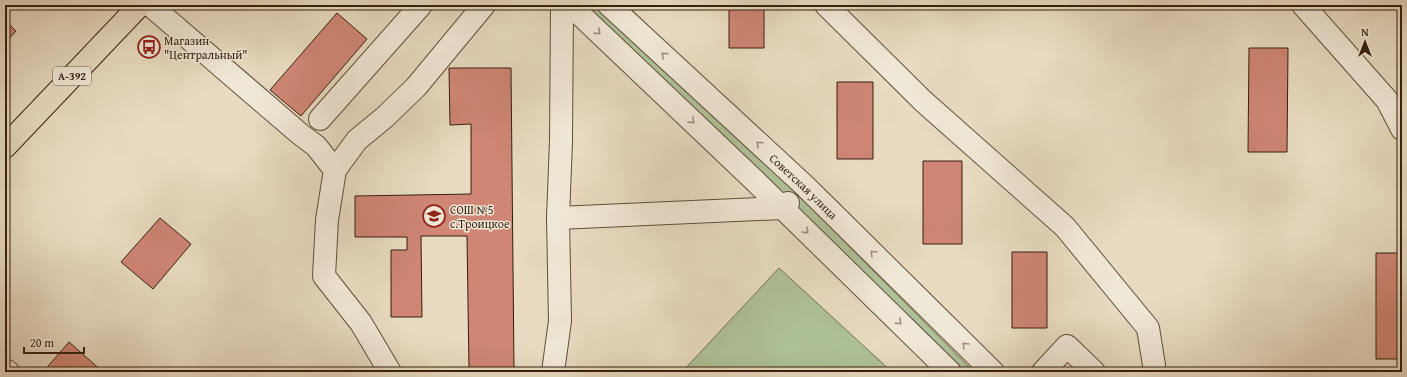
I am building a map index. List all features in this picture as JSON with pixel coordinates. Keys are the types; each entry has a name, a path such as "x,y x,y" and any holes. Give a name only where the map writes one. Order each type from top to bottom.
{"highway":[{"name":"А-392","path":"5,147 140,5"}],"street":[{"path":"150,5 300,134 316,146 335,170"},
{"path":"320,119 421,5"},
{"path":"390,372 361,323 324,276 326,220 335,170 357,140 385,117 416,87 484,5"},
{"path":"552,372 560,321 558,218 561,141 562,5"},
{"path":"570,5 782,208 950,372"},
{"name":"Советская улица","path":"609,5 805,186 993,372"},
{"path":"826,5 923,101 1065,227 1148,328 1154,364"},
{"path":"1303,5 1387,100 1402,129"},
{"path":"558,218 782,208 805,186"},
{"path":"1043,372 1067,346 1094,372"}],"green space":[{"path":"576,5 627,5 1003,372 985,372 810,207 972,370 970,372 955,372 787,208 799,197 795,193 782,203"},
{"path":"779,268 892,372 682,372"}],"building":[{"path":"729,5 764,5 764,48 729,48"},
{"path":"337,13 367,39 301,116 270,90"},
{"path":"5,20 16,31 5,43"},
{"path":"1249,48 1288,48 1287,152 1248,152"},
{"name":"СОШ №5 с.Троицкое","path":"449,68 511,68 514,368 469,369 467,236 421,236 422,317 391,317 391,250 407,250 407,237 355,237 355,196 471,194 471,124 450,125"},
{"path":"837,82 873,82 873,159 837,159"},
{"path":"923,161 962,161 962,244 923,244"},
{"path":"160,218 191,244 153,289 121,262"},
{"path":"1012,252 1047,252 1047,328 1012,328"},
{"path":"1376,253 1402,253 1402,359 1376,359"},
{"path":"69,342 103,372 43,372"}],"place":[{"name":"Магазин \"Центральный\"","path":"149,47"},
{"name":"СОШ №5 с.Троицкое","path":"434,216"}]}
